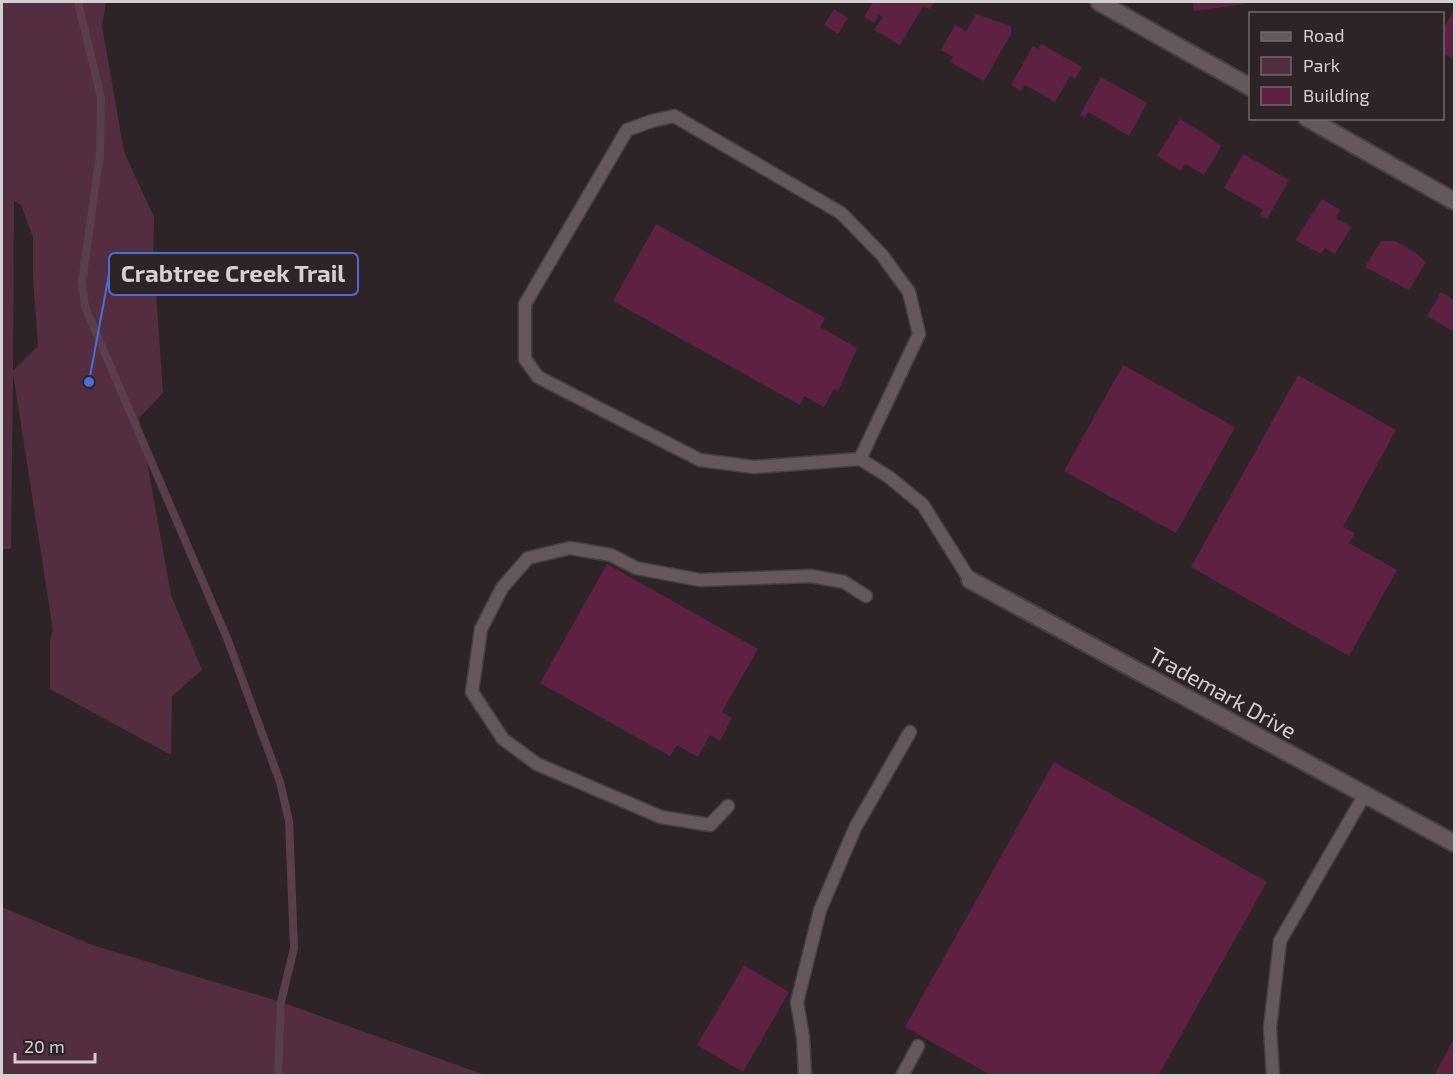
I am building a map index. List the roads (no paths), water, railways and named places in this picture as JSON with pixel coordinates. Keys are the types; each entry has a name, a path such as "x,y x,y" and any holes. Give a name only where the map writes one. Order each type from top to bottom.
{"street":[{"path":"1099,2 1249,86"},
{"path":"1311,120 1455,201"},
{"name":"Trademark Drive","path":"970,580 1455,843"}],"lane":[{"path":"860,459 919,334 909,292 882,255 840,213 674,116 627,130 525,304 525,359 538,378 700,460 754,467 860,459 889,477 923,505 970,580"},
{"path":"728,806 710,825 661,817 537,764 503,740 472,692 481,629 502,588 528,558 570,548 611,555 636,568 700,580 811,576 844,582 866,597"},
{"path":"805,1076 803,1037 797,1002 820,910 855,828 910,732"},
{"path":"1273,1076 1270,1028 1280,941 1365,794"},
{"path":"902,1076 918,1046"}],"waterway":[{"path":"78,2 101,98 100,154 82,282 85,307 227,638 280,782 289,821 294,948 281,1002 278,1076"}],"place":[{"name":"Crabtree Creek Trail","path":"89,382"}]}
